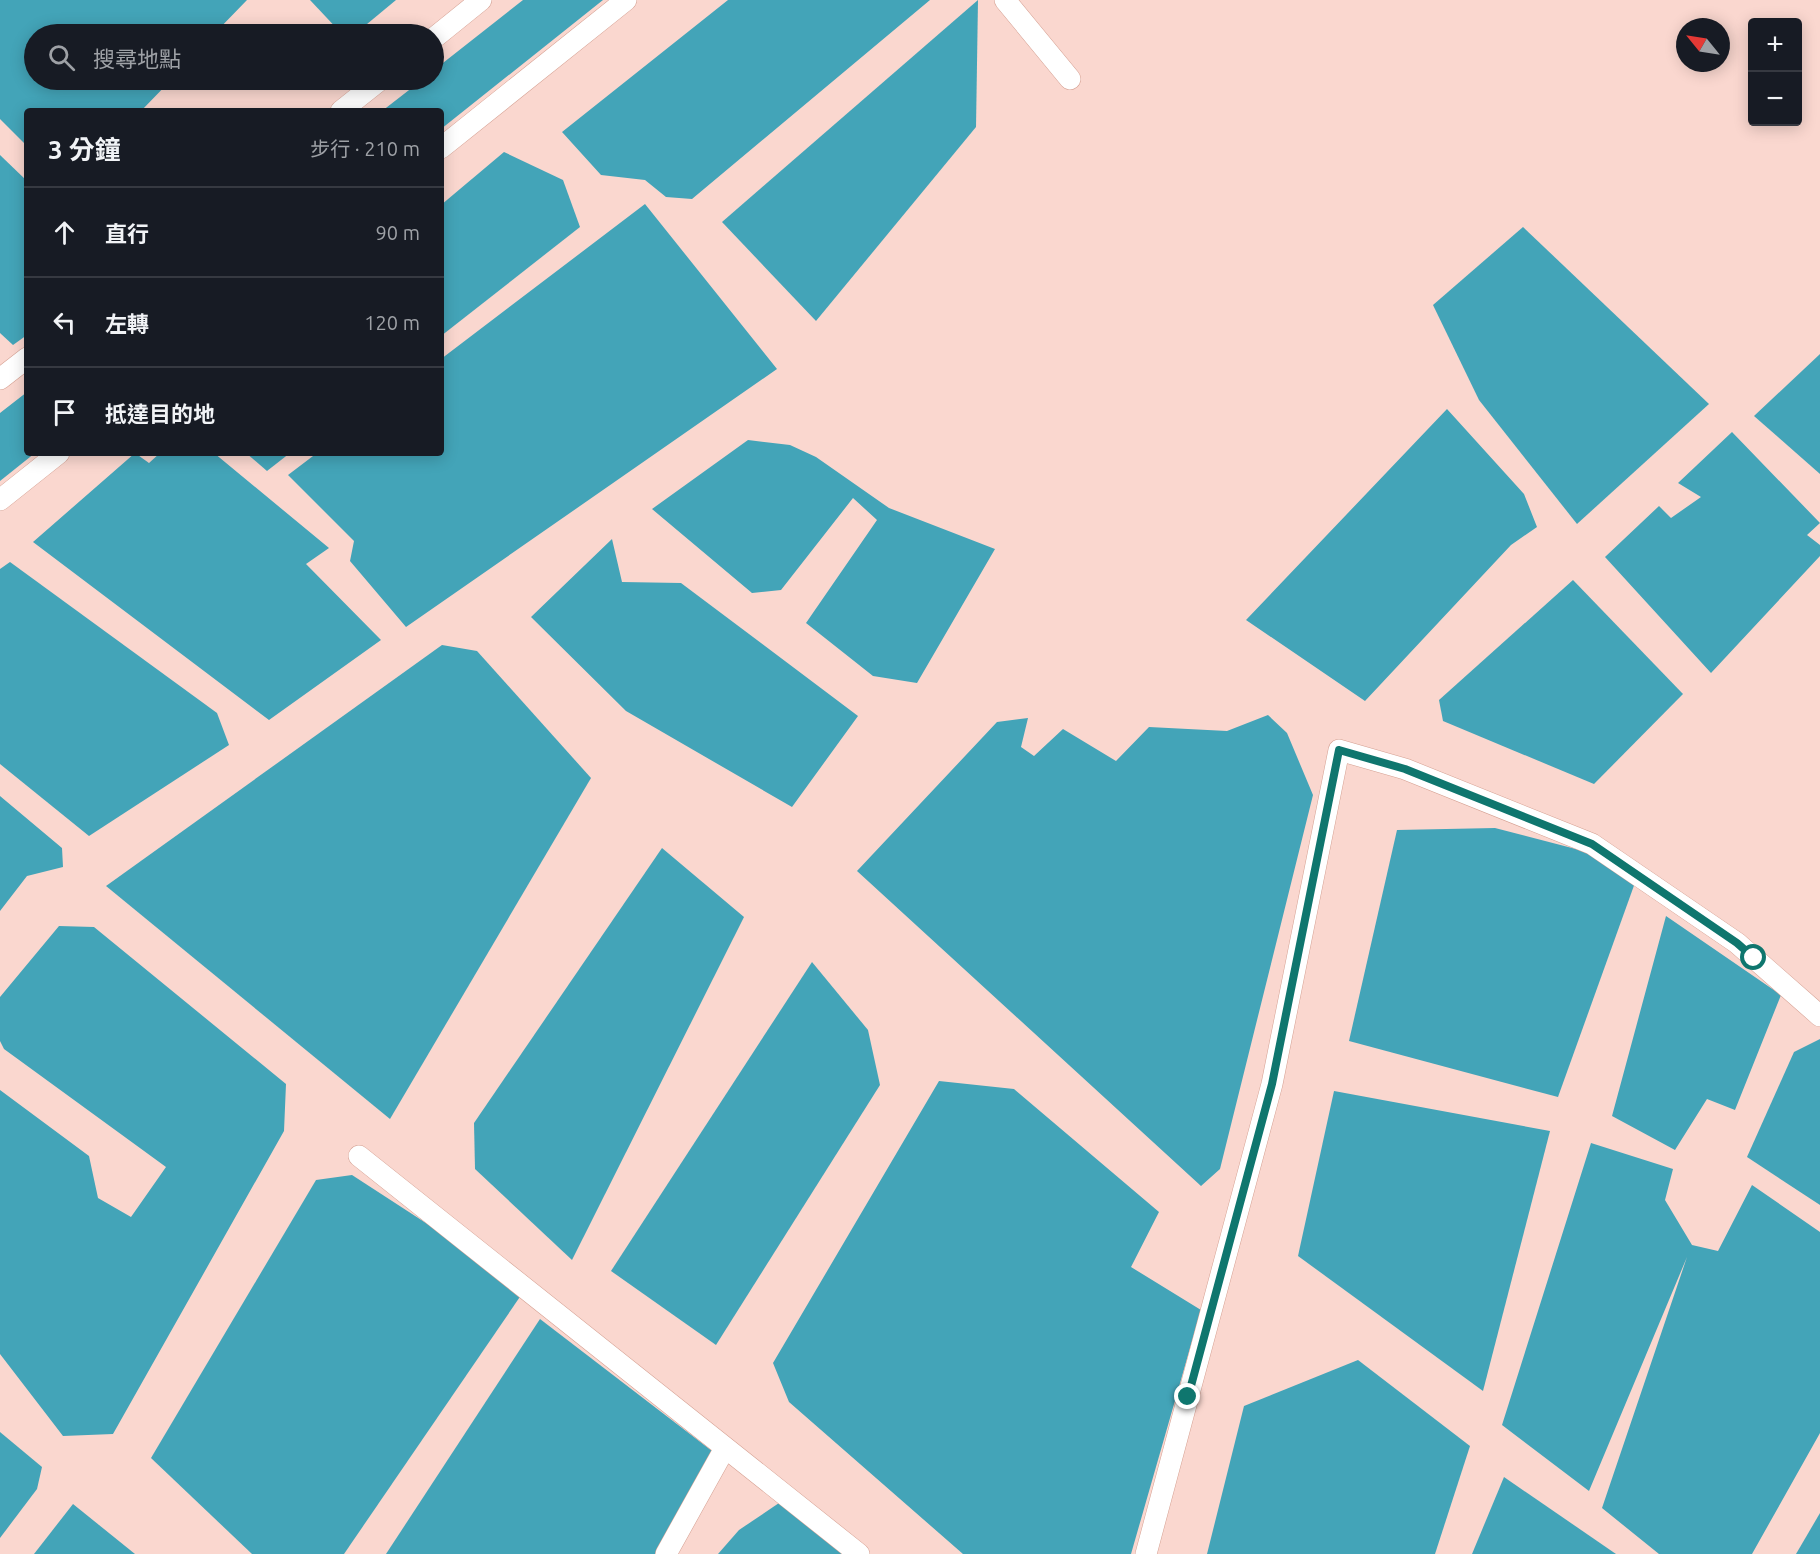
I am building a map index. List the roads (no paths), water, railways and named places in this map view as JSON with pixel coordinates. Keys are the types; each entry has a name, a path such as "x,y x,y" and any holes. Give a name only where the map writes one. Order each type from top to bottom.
{"lane":[{"path":"444,30 481,0"},
{"path":"444,146 626,0"},
{"path":"1005,0 1071,79"},
{"path":"344,108 368,90"},
{"path":"0,380 24,360"},
{"path":"0,500 55,456"},
{"path":"1146,1554 1272,1084 1339,750 1405,769 1592,844 1737,943 1820,1016"},
{"path":"359,1156 859,1554"},
{"path":"666,1554 725,1448"}],"water":[{"path":"0,0 247,0 224,24 24,24 24,90 161,90 144,108 24,108 24,143 0,119"},
{"path":"310,0 396,0 367,24 333,24"},
{"path":"523,0 603,0 444,127 444,108 386,108 409,90 444,90 444,62"},
{"path":"728,0 930,0 692,199 666,197 645,180 601,175 562,132"},
{"path":"978,0 976,127 816,321 722,222"},
{"path":"504,152 563,180 580,227 444,334 444,202"},
{"path":"0,155 24,178 24,337 13,345 0,333"},
{"path":"645,204 777,369 406,627 350,561 354,541 288,475 313,456 444,456 444,357"},
{"path":"1523,227 1709,404 1577,524 1479,400 1433,305"},
{"path":"1820,354 1820,474 1754,416"},
{"path":"24,394 24,456 31,456 0,481 0,413"},
{"path":"1447,409 1524,494 1537,527 1511,545 1365,701 1246,620"},
{"path":"1732,432 1820,523 1807,535 1820,545 1820,556 1711,673 1605,557 1659,506 1671,518 1701,497 1678,483"},
{"path":"748,440 790,445 816,457 889,508 995,549 917,683 873,676 806,623 877,520 853,498 781,590 752,593 652,509"},
{"path":"132,456 139,456 149,463 157,456 218,456 329,548 306,564 381,640 269,720 33,542"},
{"path":"250,456 286,456 267,471"},
{"path":"612,539 622,582 681,583 858,716 792,807 626,711 531,617"},
{"path":"10,562 217,713 229,745 89,836 0,764 0,569"},
{"path":"1573,580 1683,694 1594,784 1443,721 1439,700"},
{"path":"442,645 477,651 591,778 390,1119 106,886"},
{"path":"1268,715 1287,733 1313,795 1220,1169 1201,1186 857,871 997,722 1028,718 1021,747 1034,756 1063,729 1116,761 1149,727 1227,731"},
{"path":"0,796 62,848 63,867 27,876 0,911"},
{"path":"1495,828 1641,866 1558,1097 1349,1041 1397,830"},
{"path":"662,848 744,917 572,1260 475,1169 474,1123"},
{"path":"1666,916 1781,995 1735,1110 1707,1099 1675,1150 1612,1116"},
{"path":"59,926 94,927 286,1084 284,1131 113,1434 63,1436 0,1354 0,1090 89,1156 98,1198 131,1217 166,1167 4,1049 0,1041 0,997"},
{"path":"812,962 868,1030 880,1085 716,1345 611,1271"},
{"path":"1820,1039 1820,1205 1747,1157 1794,1052"},
{"path":"939,1081 1014,1089 1159,1212 1131,1267 1201,1310 1131,1554 963,1554 789,1402 773,1363"},
{"path":"1334,1091 1550,1131 1483,1391 1298,1256"},
{"path":"1591,1143 1673,1169 1665,1200 1692,1245 1718,1251 1752,1185 1820,1232 1820,1433 1752,1554 1659,1554 1602,1508 1687,1257 1589,1491 1502,1425"},
{"path":"352,1175 526,1288 344,1554 252,1554 151,1458 316,1180"},
{"path":"540,1319 716,1454 656,1554 386,1554"},
{"path":"1358,1360 1470,1446 1435,1554 1207,1554 1244,1406"},
{"path":"0,1432 42,1467 37,1489 0,1538"},
{"path":"1504,1477 1616,1554 1472,1554"},
{"path":"779,1503 848,1554 718,1554 739,1530"},
{"path":"73,1504 135,1554 34,1554"},
{"path":"1820,1513 1820,1554 1796,1554"}]}
